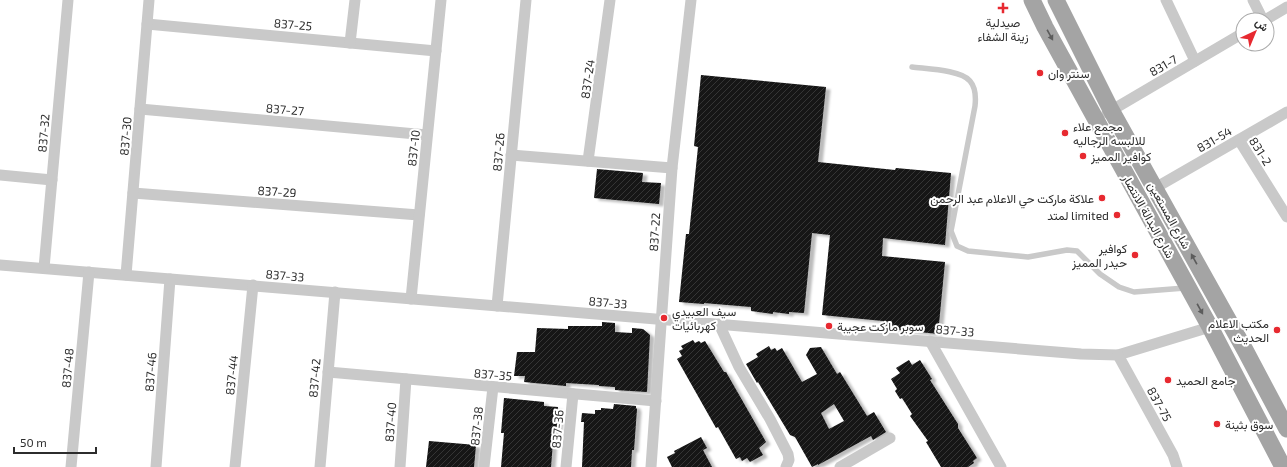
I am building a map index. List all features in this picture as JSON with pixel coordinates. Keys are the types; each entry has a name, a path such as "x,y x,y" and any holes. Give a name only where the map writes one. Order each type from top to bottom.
{"main road":[{"name":"شارع البدالة الانتصار","path":"1032,0 1045,27 1210,327 1264,433"},
{"name":"شارع المستعين","path":"1056,0 1111,110 1245,350 1287,429"},
{"path":"1245,350 1287,408"},
{"path":"1264,433 1276,467"},
{"path":"1264,433 1283,467"}],"street":[{"name":"837-32","path":"44,268 68,0"},
{"name":"837-30","path":"126,275 149,0"},
{"path":"350,43 355,0"},
{"name":"837-10","path":"410,298 441,0"},
{"name":"837-26","path":"497,306 526,0"},
{"name":"837-24","path":"588,161 610,0"},
{"name":"837-22","path":"651,467 672,168 691,0"},
{"path":"1166,0 1195,61"},
{"path":"1253,0 1260,12"},
{"path":"1275,14 1287,7"},
{"name":"837-25","path":"147,24 436,51"},
{"name":"831-7","path":"1096,119 1235,38"},
{"name":"837-27","path":"140,109 427,136"},
{"name":"831-54","path":"1155,188 1287,112"},
{"name":"831-2","path":"1239,140 1287,217"},
{"path":"511,155 672,168"},
{"path":"0,175 52,180"},
{"name":"837-29","path":"133,193 419,215"},
{"name":"837-33","path":"0,265 1081,354 1118,355 1210,327"},
{"name":"837-48","path":"73,467 90,272"},
{"name":"837-46","path":"156,467 170,279"},
{"name":"837-44","path":"235,467 253,285"},
{"name":"837-42","path":"320,467 335,292"},
{"path":"719,324 739,367 770,419 788,454 789,460 786,467"},
{"path":"930,341 1001,467"},
{"name":"837-75","path":"1118,355 1173,454 1177,467"},
{"name":"837-35","path":"328,372 656,401"},
{"name":"837-40","path":"400,467 406,379"},
{"name":"837-38","path":"484,467 493,387"},
{"name":"837-36","path":"566,467 573,394"},
{"path":"840,467 890,438"}],"lane":[{"path":"912,67 960,74 970,81 976,92 974,112 951,231 957,246 968,252 1028,257 1067,250 1077,251 1100,274 1119,287 1134,292 1188,288"}],"building":[{"path":"701,75 826,87 818,162 895,170 896,168 951,173 945,245 883,238 882,256 945,262 938,334 882,328 883,321 822,315 830,235 812,233 804,313 789,312 789,314 773,312 773,314 751,311 751,307 679,302 686,234 689,234 698,147 694,146"},
{"path":"597,169 643,173 642,182 661,183 659,204 594,198"},
{"path":"602,322 615,323 615,332 632,333 632,328 643,329 650,335 647,392 615,390 615,387 599,385 566,383 566,386 524,382 525,376 514,376 517,352 535,352 537,328 568,329 568,326 602,326"},
{"path":"693,340 695,343 705,341 724,372 726,372 766,442 759,448 763,455 750,462 747,458 742,461 740,457 736,459 718,427 716,428 677,359 682,356 679,351 683,349 681,346"},
{"path":"769,346 771,350 775,348 777,351 782,348 802,382 817,374 806,355 810,348 821,347 837,374 840,372 867,416 874,412 886,432 873,440 871,436 812,467 795,437 790,435 746,364 758,357 756,354","holes":["834,404 844,421 829,429 821,413"]},
{"path":"909,360 912,365 920,360 932,379 930,380 958,424 958,428 977,458 973,461 974,463 968,467 941,467 926,442 928,441 910,416 912,414 902,398 900,399 895,391 897,389 891,379 900,373 896,368"},
{"path":"504,398 544,402 544,406 558,407 558,430 554,429 551,467 501,467 504,433 501,433"},
{"path":"614,404 636,406 637,409 634,450 632,450 631,467 582,467 584,422 581,422 582,413 595,414 595,410 601,410 601,408 613,409"},
{"path":"701,437 707,448 703,450 712,467 672,467 667,457 675,453 674,451"},
{"path":"429,441 476,445 474,467 426,467"}],"place":[{"name":"صيدلية زينة الشفاء","path":"1003,8"},
{"name":"سنتر وان","path":"1040,73"},
{"name":"مجمع علاء للالبسه الرجاليه","path":"1065,133"},
{"name":"كوافير المميز","path":"1083,156"},
{"name":"علاكة ماركت حي الاعلام عبد الرحمن","path":"1102,198"},
{"name":"لمتد limited","path":"1117,215"},
{"name":"كوافير حيدر المميز","path":"1135,255"},
{"name":"سيف العبيدي كهربائيات","path":"664,318"},
{"name":"سوبر ماركت عجيبة","path":"829,326"},
{"name":"مكتب الاعلام الحديث","path":"1277,330"},
{"name":"جامع الحميد","path":"1168,380"},
{"name":"سوق بثينة","path":"1217,424"}]}
